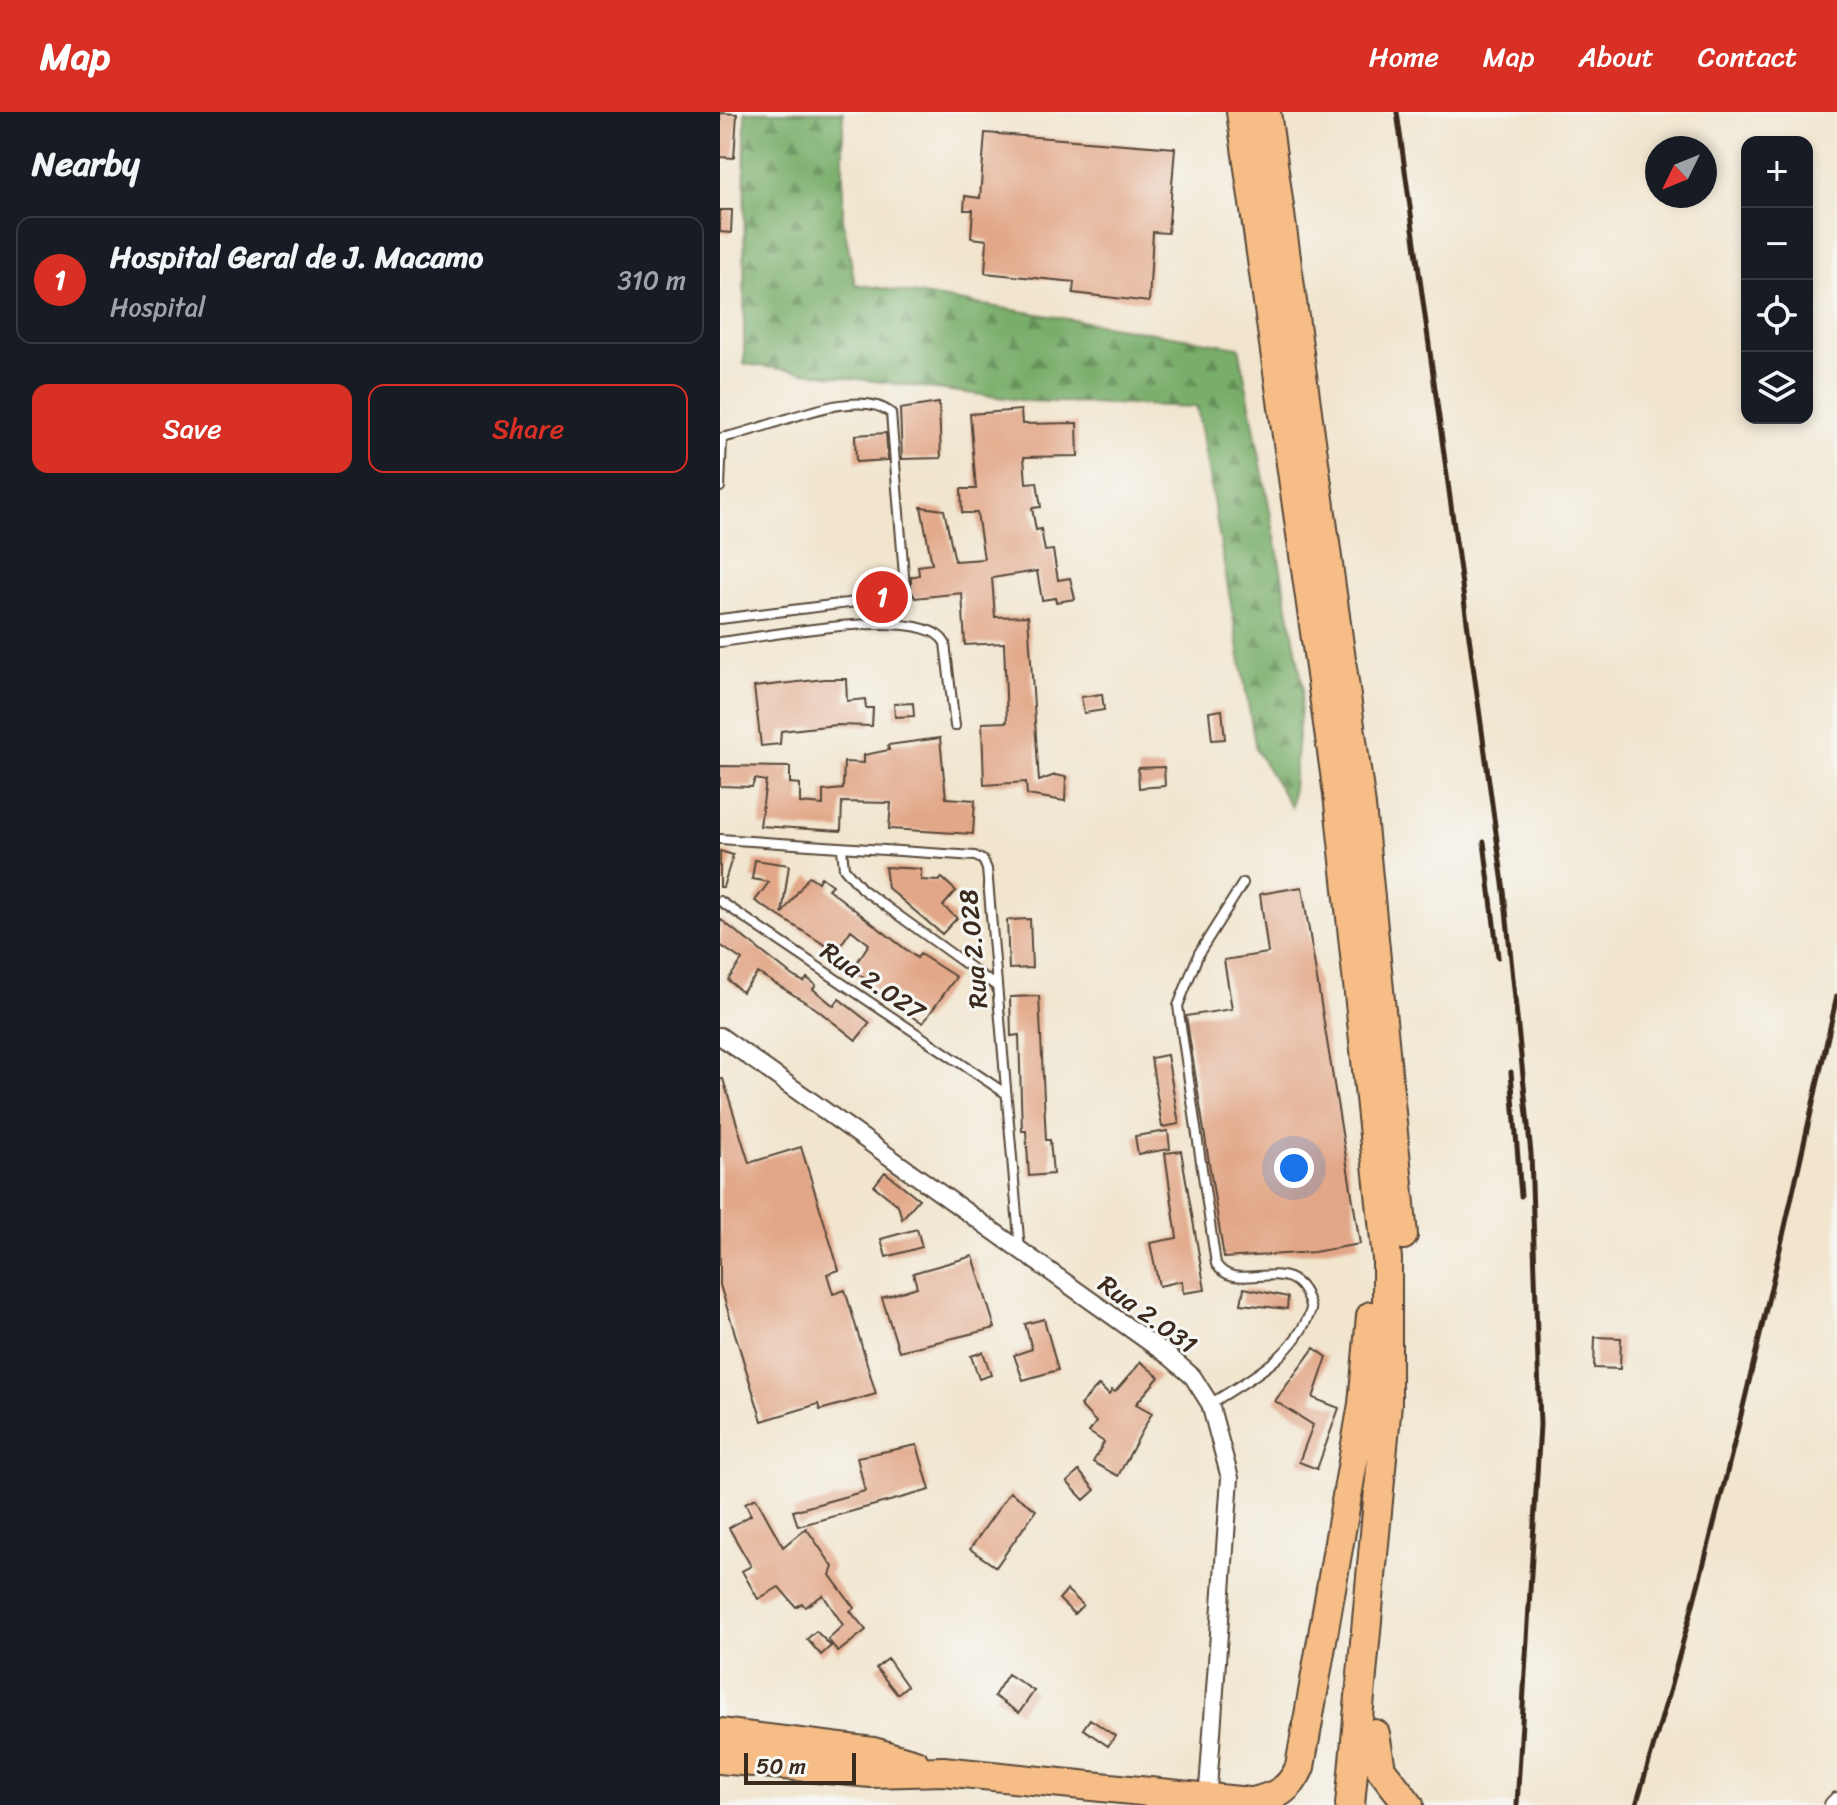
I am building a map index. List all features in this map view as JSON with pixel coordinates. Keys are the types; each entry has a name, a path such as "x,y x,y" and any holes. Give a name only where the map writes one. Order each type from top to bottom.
{"highway":[{"path":"1241,112 1338,794 1387,1259 1387,1403 1350,1805"},
{"path":"1266,112 1361,806 1406,1261 1406,1371 1369,1805"},
{"path":"720,1759 871,1773 943,1771 1207,1801 1263,1803 1290,1787 1300,1767 1363,1404 1376,1270 1375,1145"},
{"path":"720,1733 873,1752 943,1771"},
{"path":"1375,1734 1381,1769 1409,1805"}],"street":[{"name":"Rua 2.031","path":"720,1036 1170,1357 1193,1377 1210,1404 1230,1478 1207,1801"}],"lane":[{"path":"720,487 721,438 774,426 826,407 861,401 883,406 891,413 905,588 896,597 720,619"},
{"path":"720,642 869,623 912,626 936,633 945,643 955,726"},
{"name":"Rua 2.028","path":"720,839 975,856 983,860 1020,1251"},
{"path":"842,849 844,868 862,889 996,986"},
{"path":"1210,1404 1274,1363 1292,1346 1311,1310 1306,1291 1294,1279 1228,1274 1216,1264 1178,1006 1199,953 1243,883"},
{"name":"Rua 2.027","path":"720,901 1005,1093"}],"green space":[{"path":"745,112 843,112 843,220 855,284 1239,347 1303,686 1291,807 1256,750 1197,407 1028,401 744,364"}],"building":[{"path":"720,113 737,114 734,158 720,157"},
{"path":"985,133 1175,148 1168,233 1153,232 1149,302 1073,293 1074,282 985,273 987,240 971,238 973,210 964,210 965,196 980,198"},
{"path":"720,210 732,210 731,233 720,232"},
{"path":"939,403 941,458 902,459 900,409"},
{"path":"1021,410 1022,424 1077,423 1078,456 1024,457 1026,483 1037,482 1041,507 1032,508 1036,530 1041,529 1045,551 1053,550 1058,580 1070,578 1075,599 1056,602 1055,598 1042,600 1037,571 992,578 995,617 1028,616 1039,781 1055,775 1066,777 1065,801 1027,795 1026,782 984,785 982,723 1007,722 1004,643 965,645 962,593 915,598 911,590 911,577 919,575 918,566 932,564 921,507 944,510 955,561 984,559 977,513 962,513 961,489 976,489 970,414"},
{"path":"886,433 888,460 856,462 855,435"},
{"path":"846,679 847,701 865,699 866,708 873,708 872,726 836,725 781,731 780,744 761,746 754,687"},
{"path":"1102,694 1104,710 1084,713 1081,697"},
{"path":"913,703 914,716 895,717 894,704"},
{"path":"1222,710 1225,739 1212,740 1209,712"},
{"path":"940,738 946,798 975,800 973,834 889,829 891,803 842,802 841,831 760,826 766,781 755,779 752,787 720,786 720,766 790,767 790,783 800,784 800,803 823,805 823,791 843,789 844,762 864,763 864,755 889,750 888,745"},
{"path":"1164,767 1165,786 1139,788 1138,768"},
{"path":"720,851 733,855 723,887 720,887"},
{"path":"755,860 789,865 782,914 809,876 818,882 821,877 832,885 828,889 917,958 920,954 956,977 923,1023 900,1009 906,1000 886,988 881,995 871,988 873,984 852,970 869,944 851,930 836,952 755,901 769,882 752,879"},
{"path":"885,867 921,869 921,880 939,881 942,878 956,891 943,906 957,918 942,934 888,888"},
{"path":"1302,887 1360,1244 1314,1252 1224,1258 1186,1016 1232,1009 1224,960 1268,953 1260,894"},
{"path":"720,919 794,977 804,982 807,978 816,985 813,989 834,1006 839,999 870,1023 856,1040 815,1008 758,973 742,992 728,980 742,960 720,945"},
{"path":"1030,919 1032,968 1009,969 1007,920"},
{"path":"1039,996 1046,1140 1050,1140 1053,1174 1029,1176 1026,1131 1022,1131 1019,1035 1011,1036 1010,997"},
{"path":"1167,1055 1179,1124 1162,1127 1151,1058"},
{"path":"720,1079 723,1079 749,1163 801,1147 839,1270 827,1274 833,1294 845,1290 876,1394 820,1410 818,1404 762,1421 720,1285"},
{"path":"1168,1131 1170,1149 1138,1154 1135,1136"},
{"path":"1181,1151 1205,1290 1183,1293 1182,1281 1159,1286 1150,1243 1177,1238 1165,1153"},
{"path":"885,1172 919,1199 902,1219 898,1205 874,1186"},
{"path":"917,1229 922,1247 886,1257 881,1239"},
{"path":"973,1256 995,1328 899,1351 882,1298 917,1287 913,1273"},
{"path":"1244,1288 1288,1297 1287,1309 1241,1304"},
{"path":"1044,1319 1058,1370 1023,1380 1014,1355 1032,1349 1025,1324"},
{"path":"1595,1337 1621,1338 1620,1369 1594,1368"},
{"path":"1314,1348 1327,1357 1313,1398 1339,1408 1317,1469 1299,1462 1313,1425 1275,1401"},
{"path":"983,1352 991,1375 979,1379 971,1356"},
{"path":"1141,1362 1159,1377 1136,1404 1152,1413 1118,1476 1093,1462 1104,1442 1089,1432 1096,1422 1080,1405 1099,1385 1109,1395 1112,1390 1115,1392"},
{"path":"917,1445 930,1490 798,1526 793,1511 865,1491 857,1457"},
{"path":"1079,1471 1095,1490 1084,1500 1067,1482"},
{"path":"1010,1492 1036,1510 996,1567 970,1549"},
{"path":"756,1498 783,1547 806,1528 833,1567 830,1575 854,1608 850,1611 866,1630 838,1652 828,1639 843,1625 823,1595 805,1607 802,1603 796,1607 779,1587 758,1599 742,1571 751,1566 729,1528 751,1515 745,1503"},
{"path":"1067,1590 1083,1605 1074,1614 1059,1599"},
{"path":"816,1631 831,1646 821,1655 807,1639"},
{"path":"888,1659 907,1686 897,1694 876,1668"},
{"path":"1008,1674 1034,1691 1019,1713 994,1696"},
{"path":"1090,1719 1115,1736 1108,1746 1083,1729"}],"railway":[{"path":"1397,112 1504,891 1531,1154 1540,1425 1517,1805"},
{"path":"1484,842 1498,957"},
{"path":"1636,1805 1719,1504 1837,996"},
{"path":"1511,1072 1521,1196"}],"place":[{"name":"Hospital Geral de J. Macamo","path":"882,597"}]}
